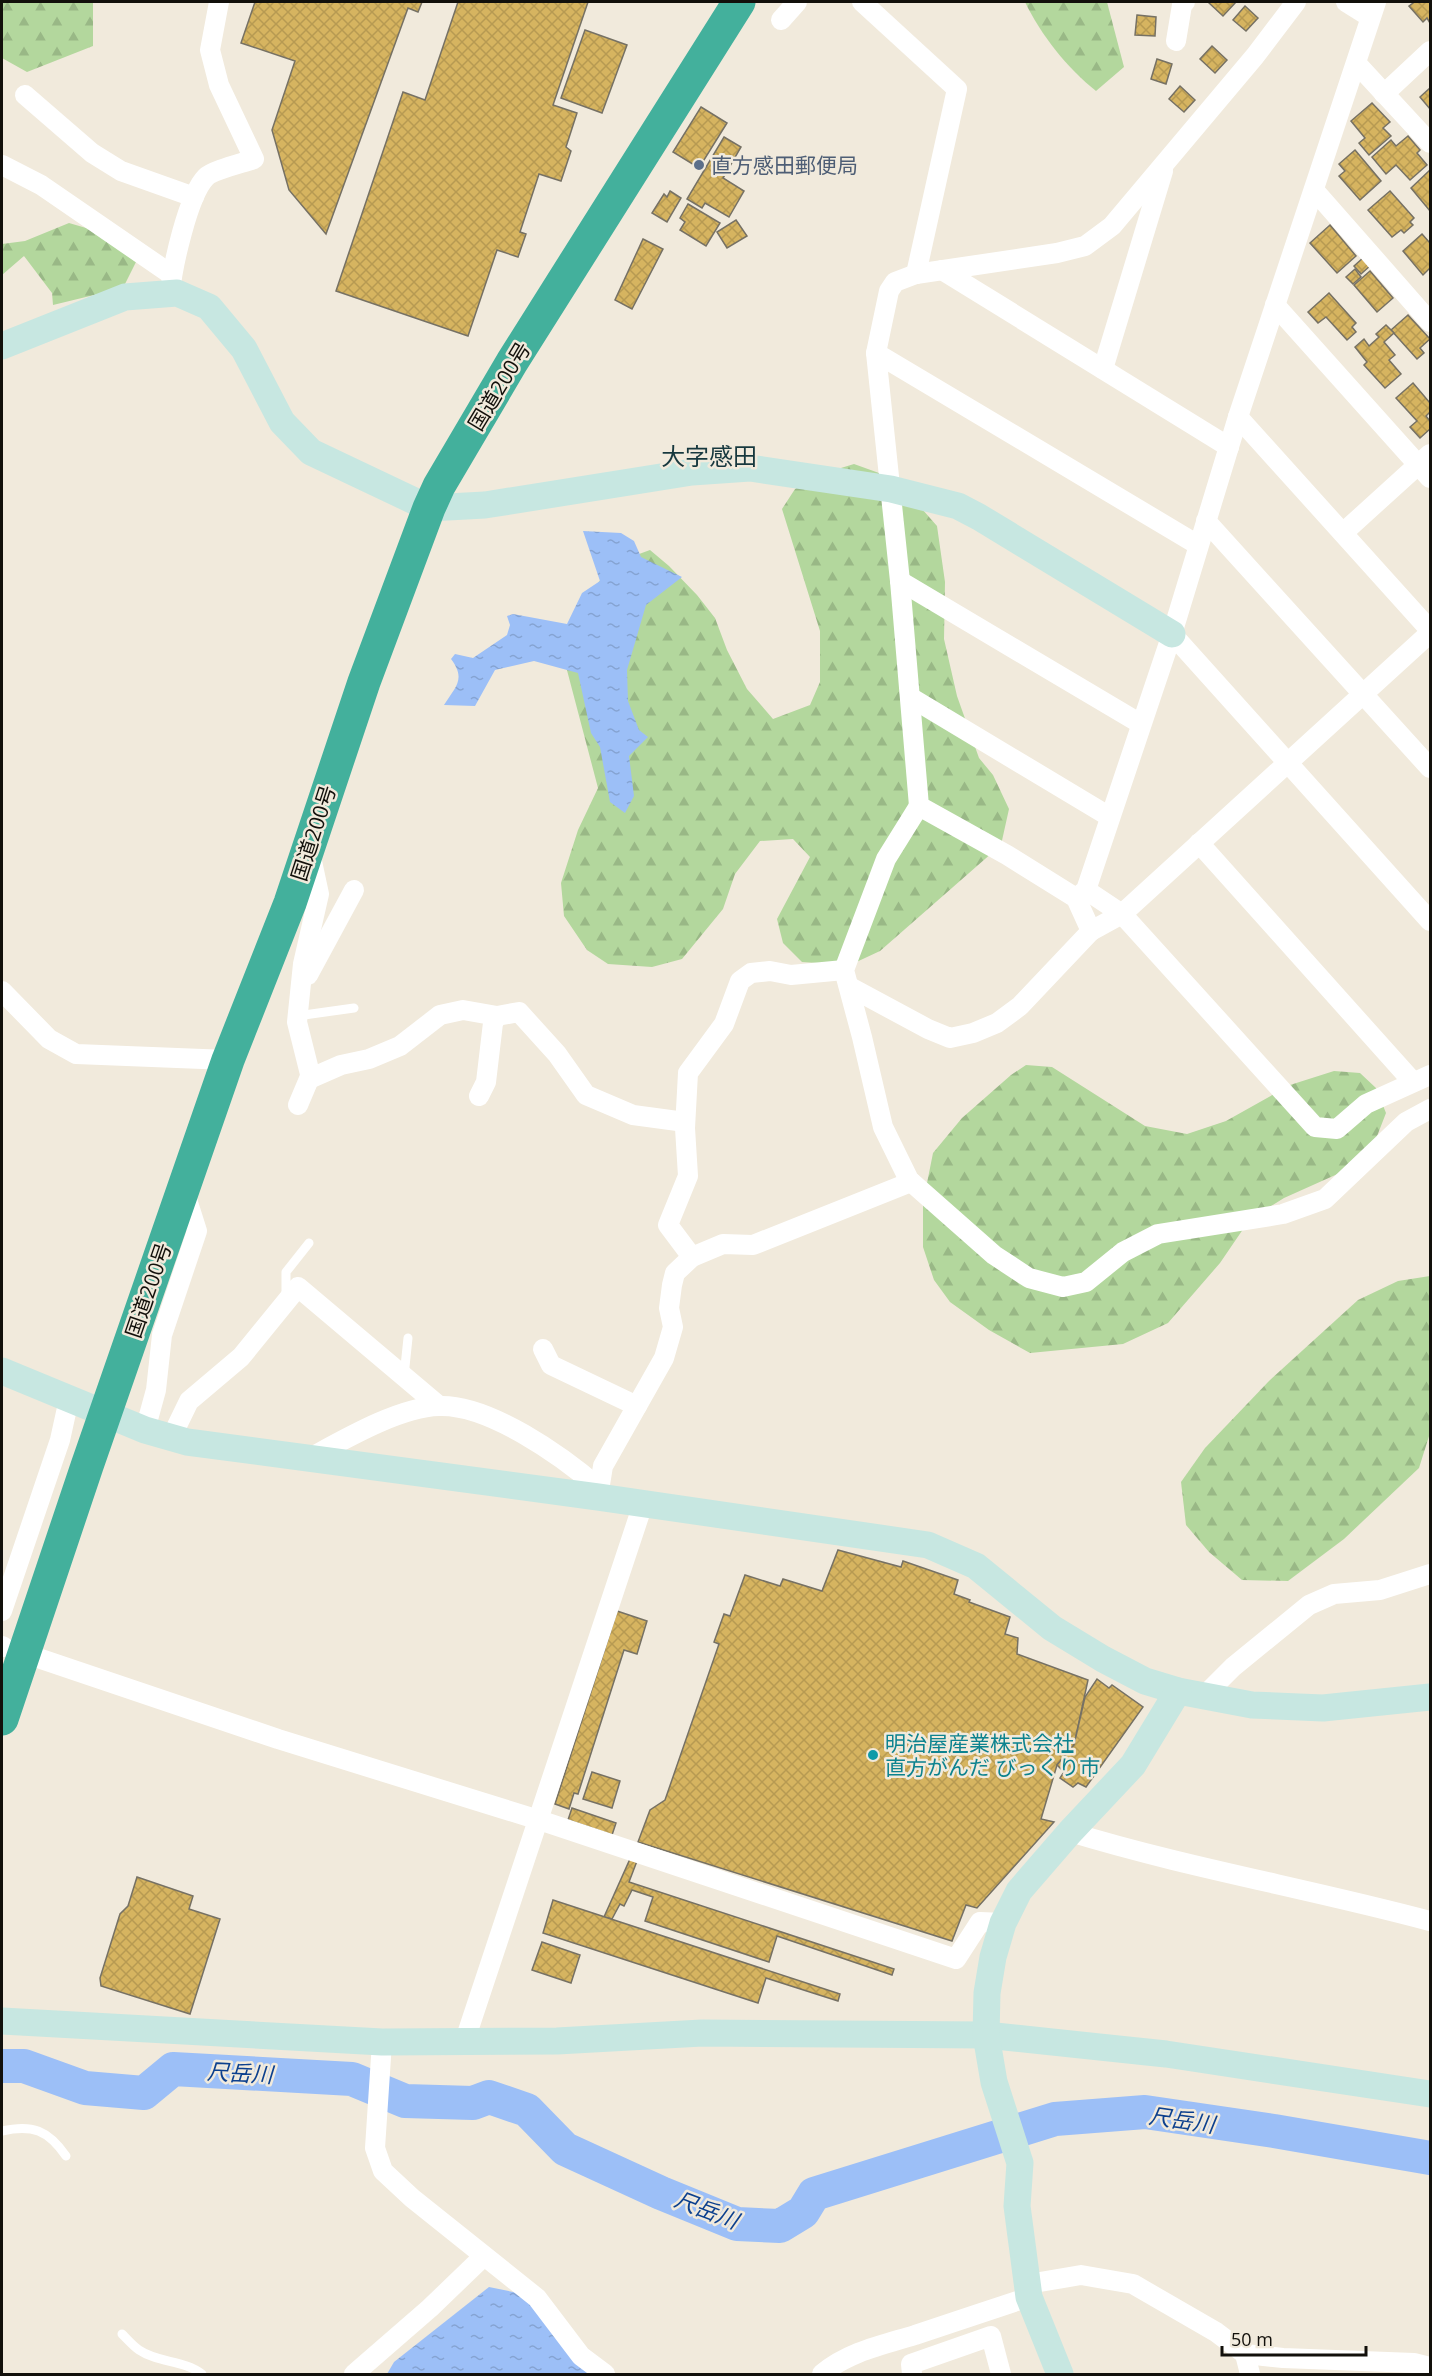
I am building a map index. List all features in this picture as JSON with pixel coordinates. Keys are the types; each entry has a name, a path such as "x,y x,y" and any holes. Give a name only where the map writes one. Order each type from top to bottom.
{"highway":[{"name":"国道200号","path":"2,1719 228,1060 290,903 364,682 429,508 439,486 513,362 739,2"}],"street":[{"path":"171,285 194,197 207,176 254,159 219,85 210,50 219,2"},
{"path":"781,20 797,2"},
{"path":"862,2 957,89 916,274"},
{"path":"1176,41 1182,5 1185,2"},
{"path":"1296,2 1255,56 1112,226 1085,246 1057,253 916,274 895,282 889,291 876,353 900,581 919,806 886,859 847,978 883,1127 911,1182 994,1255 1029,1278 1063,1287 1086,1282 1123,1252 1158,1234 1283,1214 1325,1199 1406,1122 1431,1109"},
{"path":"1091,931 1081,894 1110,817 1172,634 1229,447 1357,64 1373,9 1346,2"},
{"path":"1384,94 1431,51"},
{"path":"1357,64 1431,143"},
{"path":"25,95 92,153 121,171 194,197"},
{"path":"1103,369 1165,162"},
{"path":"2,165 40,185 171,285 177,293 208,307 244,349 282,422 311,452 429,508 485,506 692,472 750,468 891,489 958,506 972,513 1172,634 1431,921"},
{"path":"1314,190 1431,322"},
{"path":"942,270 1229,447"},
{"path":"2,346 125,297 171,285"},
{"path":"1275,305 1427,466 1344,532"},
{"path":"876,353 1198,545"},
{"path":"692,1257 668,1225 688,1176 685,1122 688,1073 724,1024 740,981 751,973 770,971 791,975 847,978 928,1029 950,1038 973,1033 997,1023 1020,1006 1091,931 1122,914 1431,631 1239,417"},
{"path":"1206,521 1431,768"},
{"path":"900,581 1141,724"},
{"path":"910,698 1110,817"},
{"path":"919,806 1007,855 1122,914 1315,1127 1337,1129 1366,1104 1422,1079 1199,843"},
{"path":"309,845 319,894 303,963 297,1022 311,1078"},
{"path":"301,988 354,890"},
{"path":"2,991 49,1039 76,1054 228,1060"},
{"path":"298,1105 309,1079 341,1065 369,1059 400,1046 440,1014 462,1010 497,1016 519,1012 557,1054 586,1095 633,1115 685,1122"},
{"path":"478,1096 486,1083 493,1023 497,1016"},
{"path":"598,1492 603,1466 664,1358 673,1328 669,1308 675,1273 692,1257 723,1244 753,1245 911,1182"},
{"path":"145,1430 156,1390 162,1335 197,1231 183,1189"},
{"path":"171,1438 189,1401 241,1357 298,1287 439,1406"},
{"path":"543,1349 551,1365 637,1406"},
{"path":"2,1371 145,1430 187,1443 598,1492 643,1504 928,1545 976,1566 1052,1628 1103,1659 1145,1681 1191,1694 1252,1705 1323,1708 1431,1697"},
{"path":"2,1611 60,1440 69,1399"},
{"path":"308,1459 369,1426 415,1410 439,1406 474,1410 505,1424 583,1474 598,1492"},
{"path":"464,2043 643,1504"},
{"path":"1060,2374 1029,2290 1017,2206 1020,2163 994,2082 986,2035 987,1993 993,1958 1004,1923 1019,1891 1132,1765 1191,1694 1233,1667 1309,1605 1334,1594 1380,1590 1431,1574"},
{"path":"41,1659 278,1739 539,1820 956,1959 980,1922 1004,1923"},
{"path":"1070,1832 1129,1850 1349,1899 1431,1921"},
{"path":"2,2021 382,2042 556,2041 702,2033 986,2035 1166,2054 1431,2094"},
{"path":"382,2042 375,2148 383,2171 412,2198 537,2298 581,2356 605,2374"},
{"path":"354,2374 430,2308 484,2256"},
{"path":"822,2374 834,2364 849,2366 879,2345 1029,2290 1081,2275 1132,2284 1216,2332 1245,2354 1283,2358 1414,2363 1431,2367"},
{"path":"912,2374 911,2364 991,2336 1001,2374"},
{"path":"1245,2354 1250,2374"}],"lane":[{"path":"297,1016 354,1008"},
{"path":"286,1302 286,1272 309,1243"},
{"path":"404,1376 408,1338"},
{"path":"2,2131 35,2128 55,2140 66,2156"},
{"path":"122,2334 139,2350 147,2354 193,2367 202,2374"}],"green space":[{"path":"2,2 93,2 93,46 27,72 2,58"},
{"path":"1025,2 1107,2 1124,67 1096,91 1056,50 1039,27"},
{"path":"69,223 110,235 140,254 123,288 53,305 52,293 24,256 2,275 2,244 25,241"},
{"path":"854,464 879,473 915,501 937,526 945,582 944,639 957,696 979,758 993,775 1009,809 1001,845 880,951 850,965 802,962 783,943 777,919 810,857 793,839 760,841 735,874 723,909 682,959 652,967 608,964 587,950 564,916 561,883 578,830 598,788 563,655 582,603 605,574 620,561 650,550 697,595 715,618 727,650 747,689 773,719 810,705 820,682 820,631 782,509 795,489 818,475"},
{"path":"1026,1065 1052,1067 1145,1126 1187,1134 1226,1121 1290,1085 1334,1071 1360,1073 1376,1088 1386,1113 1374,1144 1342,1172 1284,1198 1250,1219 1220,1263 1168,1323 1123,1344 1030,1353 989,1330 950,1302 934,1280 923,1247 923,1203 933,1153 962,1118 1011,1075"},
{"path":"1430,1276 1430,1433 1419,1468 1344,1539 1288,1581 1242,1580 1209,1552 1186,1525 1181,1482 1205,1448 1269,1381 1358,1300 1398,1281"}],"water":[{"path":"583,531 621,533 634,541 641,557 682,577 646,605 627,670 628,701 639,730 648,737 629,756 634,796 625,813 610,802 600,747 591,733 578,673 534,661 495,670 475,706 444,705 459,677 451,659 455,654 473,658 507,635 510,625 507,616 513,614 567,624 582,593 600,581"},
{"path":"489,2287 523,2294 591,2374 387,2374 394,2362"}],"building":[{"path":"255,2 422,2 418,12 408,8 326,234 289,190 272,130 295,61 241,43"},
{"path":"458,2 588,2 553,105 577,113 566,147 571,151 561,181 539,174 520,232 526,234 518,257 497,250 468,336 336,291 403,92 425,100"},
{"path":"1208,2 1236,2 1223,16"},
{"path":"1412,2 1430,2 1430,23 1427,18 1423,22 1409,6"},
{"path":"1245,6 1258,18 1246,31 1233,20"},
{"path":"1137,15 1156,17 1155,36 1135,35"},
{"path":"585,30 627,45 602,113 561,98"},
{"path":"1212,46 1227,60 1215,73 1200,59"},
{"path":"1157,59 1172,64 1166,84 1151,79"},
{"path":"1180,86 1195,100 1184,112 1169,99"},
{"path":"1430,88 1430,109 1420,97"},
{"path":"1372,103 1390,122 1383,128 1391,136 1369,155 1359,143 1365,138 1351,121"},
{"path":"701,107 727,123 699,168 673,152"},
{"path":"1408,136 1420,150 1417,153 1427,165 1410,180 1396,165 1386,174 1372,157 1391,140 1396,146"},
{"path":"724,137 741,147 723,178 744,191 729,217 705,203 702,208 687,199"},
{"path":"1355,150 1381,181 1360,200 1339,176 1345,171 1339,164"},
{"path":"1430,170 1430,211 1411,188"},
{"path":"670,191 681,198 667,222 652,213 664,194 667,197"},
{"path":"1390,191 1414,218 1410,222 1413,225 1404,233 1401,230 1392,237 1368,210"},
{"path":"688,204 720,223 706,246 680,230 685,222 680,218"},
{"path":"736,220 747,236 727,248 717,232"},
{"path":"1330,225 1356,256 1337,273 1310,243"},
{"path":"1422,234 1430,243 1430,268 1423,275 1403,251"},
{"path":"643,239 663,249 632,309 615,300"},
{"path":"1364,257 1371,265 1361,274 1354,266"},
{"path":"1355,269 1361,277 1353,284 1346,277"},
{"path":"1370,271 1393,298 1377,312 1354,285"},
{"path":"1329,293 1356,323 1352,327 1356,332 1347,340 1326,317 1318,323 1308,312"},
{"path":"1408,315 1430,339 1420,348 1424,353 1417,359 1391,330"},
{"path":"1386,325 1394,333 1384,342 1395,355 1389,360 1401,374 1385,388 1364,365 1367,362 1355,347 1364,339 1369,346 1379,337 1376,334"},
{"path":"1413,383 1430,403 1430,412 1426,416 1430,421 1430,429 1420,438 1410,427 1417,421 1396,398"},
{"name":"明治屋産業株式会社 直方がんだ びっくり市","path":"838,1550 901,1567 903,1561 958,1580 954,1594 1010,1617 1005,1634 1018,1638 1017,1654 1088,1680 1074,1745 1057,1765 1041,1819 1054,1822 977,1908 966,1905 952,1941 638,1842 650,1810 665,1800 719,1644 714,1642 724,1614 730,1616 745,1575 780,1586 783,1579 822,1591"},
{"path":"617,1611 647,1621 637,1654 624,1650 578,1794 574,1793 569,1809 555,1804"},
{"path":"1097,1679 1109,1688 1112,1685 1143,1707 1086,1787 1078,1783 1073,1787 1060,1778 1064,1772 1057,1765 1074,1745 1085,1697"},
{"path":"592,1772 620,1781 612,1808 583,1799"},
{"path":"572,1808 616,1823 612,1835 568,1820"},
{"path":"630,1859 637,1861 629,1882 894,1969 892,1975 777,1936 769,1962 645,1921 653,1897 632,1890 624,1906 620,1904 612,1919 604,1917"},
{"path":"137,1877 193,1896 189,1909 220,1919 190,2014 101,1986 100,1978 120,1914 128,1906"},
{"path":"553,1900 840,1994 838,2001 766,1978 758,2003 543,1933"},
{"path":"542,1942 580,1955 571,1983 532,1970"}],"waterway":[{"name":"尺岳川","path":"2,2066 24,2066 85,2088 144,2093 173,2069 352,2079 405,2101 473,2103 489,2097 527,2110 565,2149 661,2193 737,2224 780,2226 803,2212 814,2194 1055,2119 1145,2112 1430,2158"}],"place":[{"name":"直方感田郵便局","path":"699,165"},
{"name":"明治屋産業株式会社 直方がんだ びっくり市","path":"873,1755"}],"district":[{"name":"大字感田","path":"709,455"}]}
